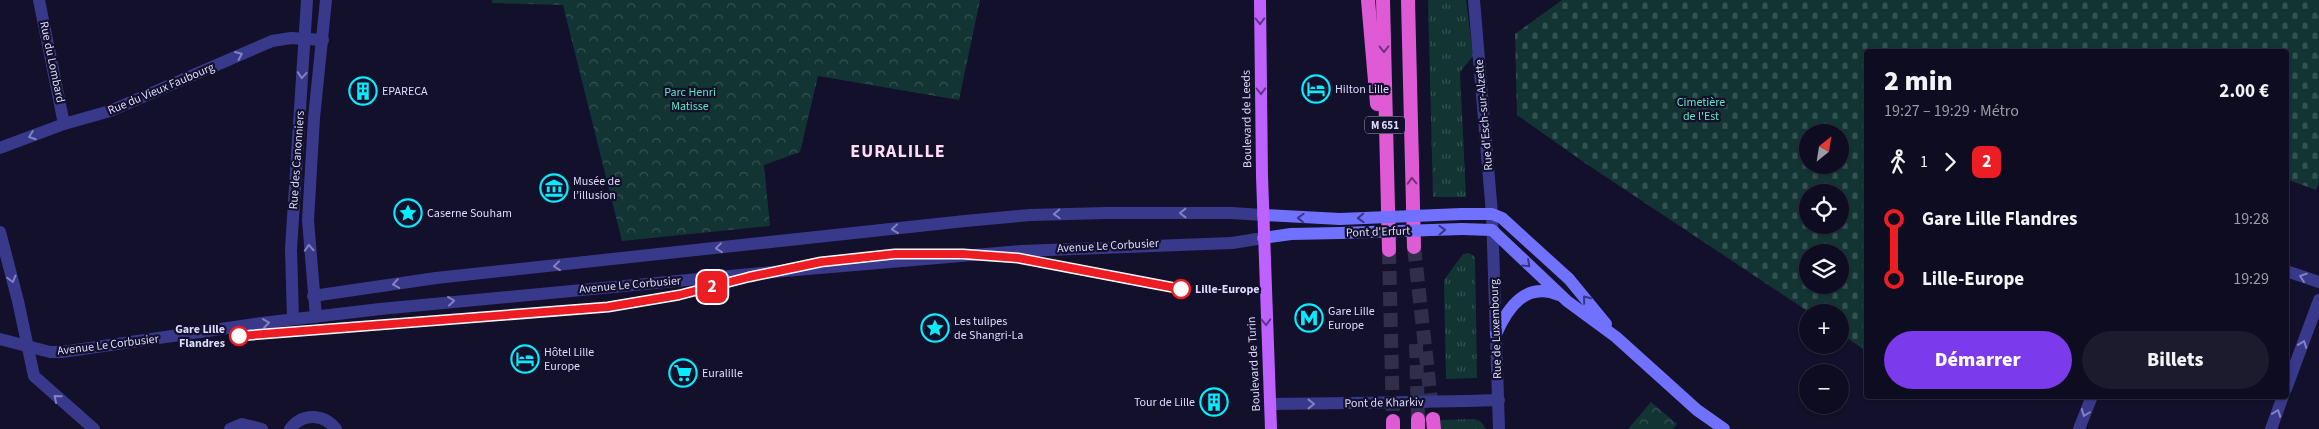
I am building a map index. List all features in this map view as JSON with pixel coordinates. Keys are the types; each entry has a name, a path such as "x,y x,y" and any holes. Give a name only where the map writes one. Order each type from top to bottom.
{"highway":[{"path":"1368,0 1372,62 1387,185"},
{"name":"M 651","path":"1382,0 1389,250"},
{"name":"M 651","path":"1408,0 1414,247"}],"main road":[{"name":"Boulevard de Leeds","path":"1260,0 1263,238"},
{"name":"Pont d'Erfurt","path":"1263,215 1340,218 1492,214"},
{"path":"1492,214 1502,218 1569,279 1616,337"},
{"name":"Pont d'Erfurt","path":"1263,238 1291,234 1462,229 1492,230"},
{"path":"1492,230 1562,296 1616,337 1698,410 1724,429"},
{"name":"Boulevard de Turin","path":"1263,238 1271,429"},
{"path":"1496,334 1509,309 1525,294 1548,291 1562,296"}],"street":[{"name":"Rue du Lombard","path":"39,0 64,124"},
{"name":"Rue des Canonniers","path":"292,319 290,249 307,0"},
{"name":"Rue des Canonniers","path":"316,316 308,220 314,118 326,0"},
{"name":"Rue d'Esch-sur-Alzette","path":"1474,0 1492,230"},
{"name":"Rue du Vieux Faubourg","path":"0,148 64,124 110,112 280,39 305,38 322,40"},
{"name":"Avenue Le Corbusier","path":"313,296 436,278 1030,215 1232,213 1263,215"},
{"name":"Rue de Luxembourg","path":"1492,230 1499,429"},
{"path":"0,232 35,378 94,429"},
{"name":"Avenue Le Corbusier","path":"0,339 50,352 62,352 292,319 475,299 1022,251 1232,243 1263,238"},
{"path":"2289,272 2319,282"},
{"path":"2289,381 2319,300"},
{"path":"2079,429 2091,399"},
{"path":"2271,429 2283,399"},
{"name":"Pont de Kharkiv","path":"1270,404 1498,400"},
{"path":"290,429 299,420 314,417 328,421 336,429"},
{"path":"230,429 242,424 262,429"}],"green space":[{"name":"Parc Henri Matisse","path":"492,0 980,0 959,100 818,76 800,152 764,165 770,226 622,241 563,5 492,3"},
{"path":"1428,0 1466,0 1473,56 1460,72 1466,197 1433,197"},
{"name":"Cimetière de l'Est","path":"1562,0 2319,0 2319,182 2316,190 2289,180 2289,49 1864,49 1864,350 1849,339 1849,304 1799,305 1588,165 1517,115 1515,34"},
{"path":"1469,253 1475,257 1477,378 1446,379 1444,280 1463,254"},
{"path":"1651,402 1677,424 1673,429 1628,429"},
{"path":"1474,419 1480,421 1486,429 1441,429 1440,420"}],"tunnel":[{"path":"1414,247 1433,419"},
{"path":"1389,250 1393,421"},
{"path":"1416,344 1418,419"}],"metro line":[{"name":"2","path":"239,336 608,307 679,295 785,268 858,257 895,254 936,253 1018,258 1181,289"}],"place":[{"name":"Hilton Lille","path":"1316,89"},
{"name":"EPARECA","path":"363,91"},
{"name":"Musée de l’illusion","path":"554,188"},
{"name":"Caserne Souham","path":"408,213"},
{"name":"Lille-Europe","path":"1181,289"},
{"name":"Gare Lille Europe","path":"1309,318"},
{"name":"Les tulipes de Shangri-La","path":"935,328"},
{"name":"Gare Lille Flandres","path":"239,336"},
{"name":"Hôtel Lille Europe","path":"525,359"},
{"name":"Euralille","path":"683,373"},
{"name":"Tour de Lille","path":"1214,402"}],"district":[{"name":"EURALILLE","path":"898,151"}]}
